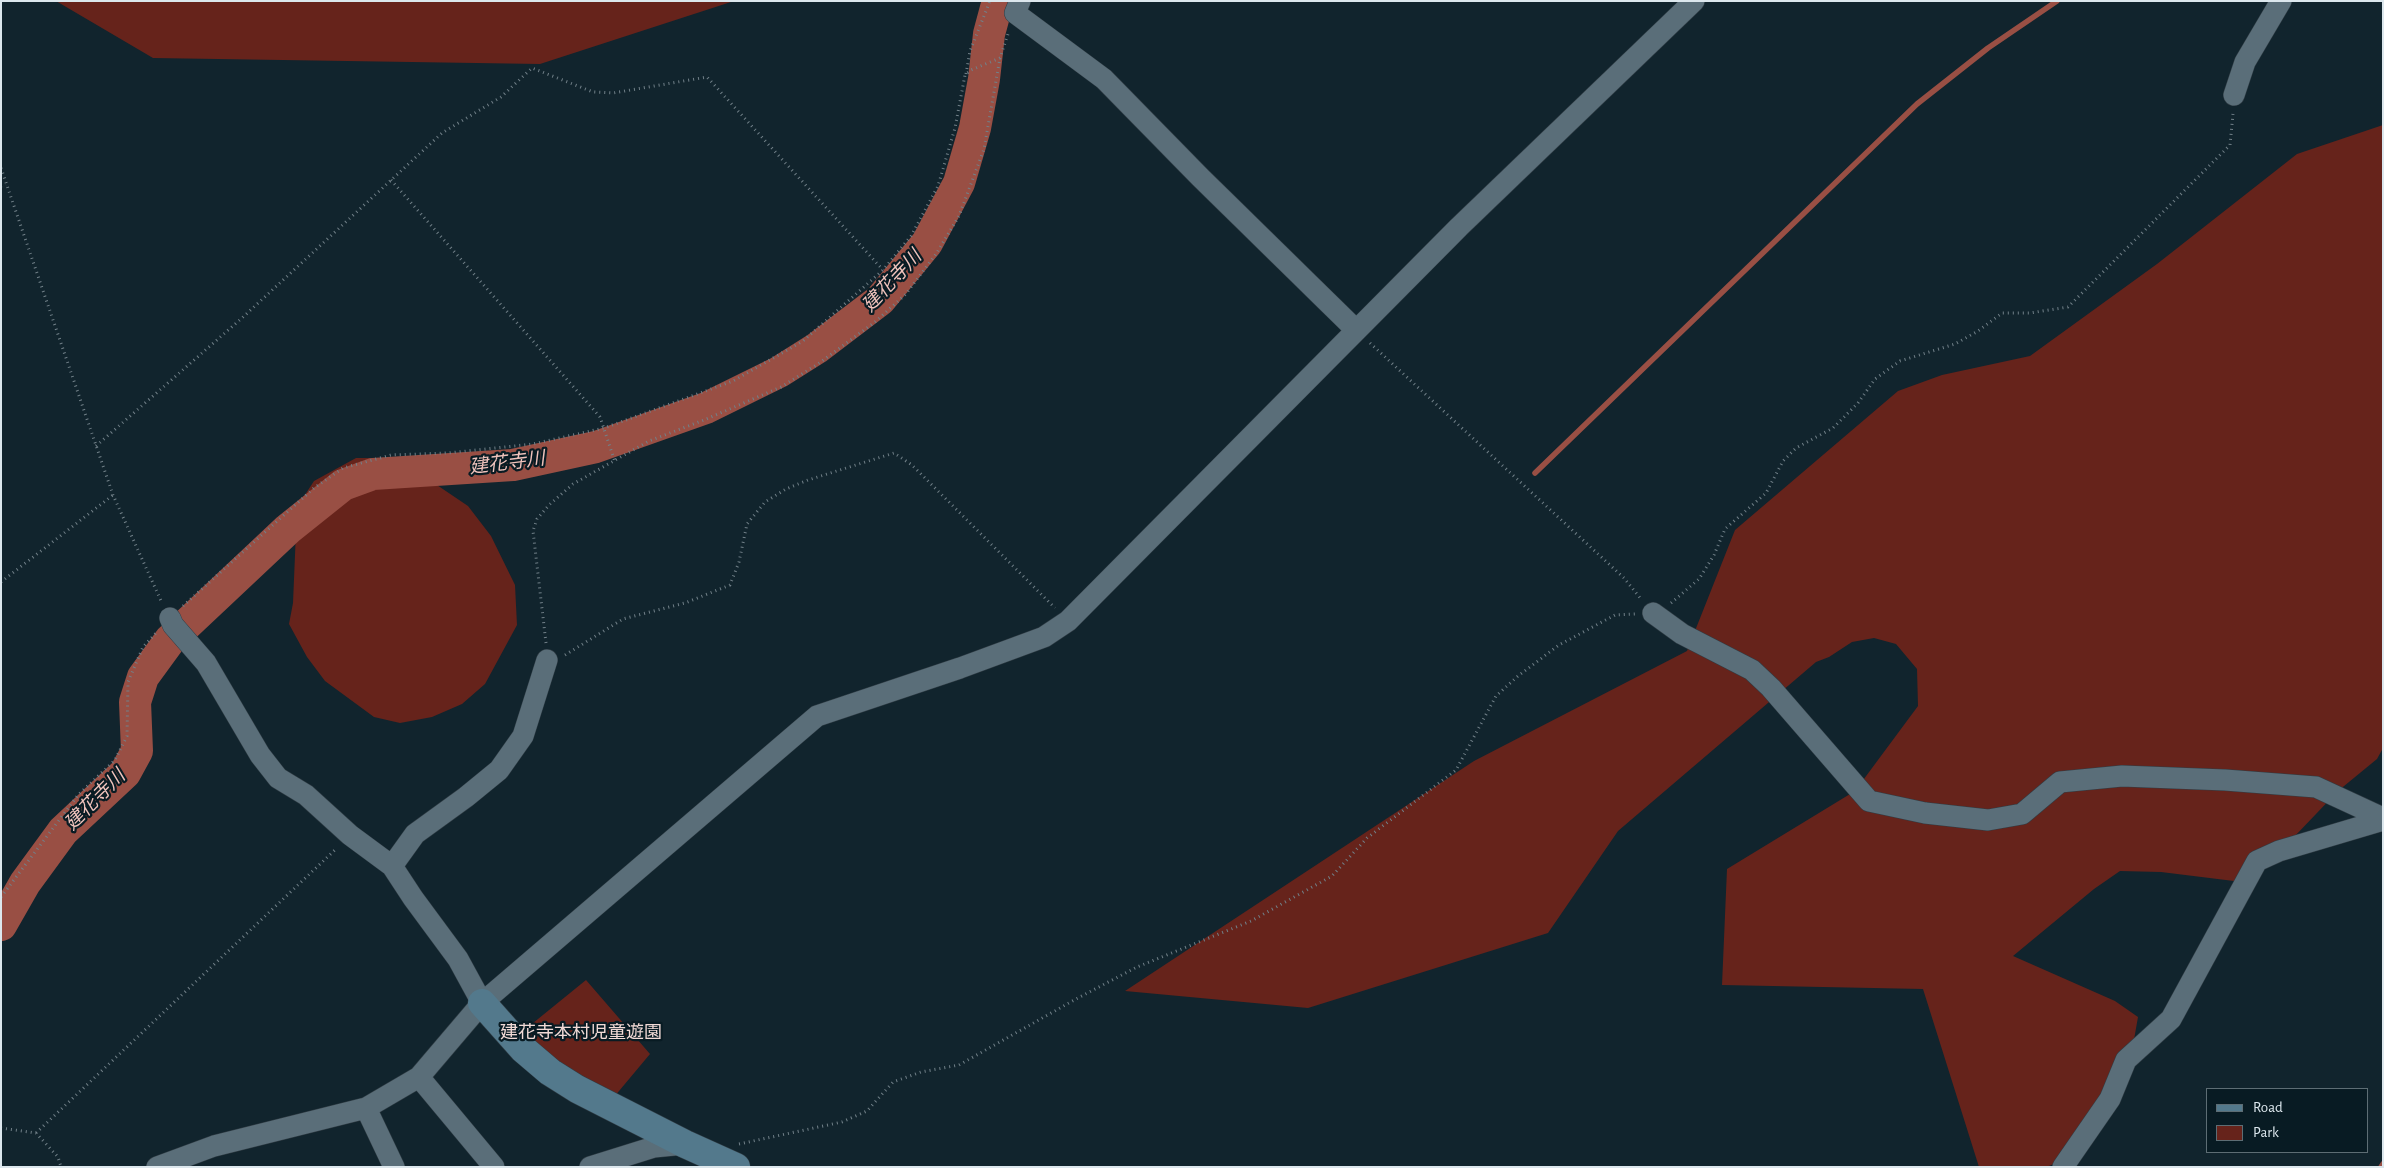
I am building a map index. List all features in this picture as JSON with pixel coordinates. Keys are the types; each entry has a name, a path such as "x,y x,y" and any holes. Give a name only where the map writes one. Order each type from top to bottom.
{"street":[{"path":"157,1167 214,1146 366,1108 418,1077 482,1003 817,716 960,668 1044,637 1068,621 1356,330 1536,152 1694,1"},
{"path":"2234,95 2245,62 2280,1"},
{"path":"1018,7 1104,79 1207,184 1356,330"},
{"path":"1653,613 1682,634 1752,670 1771,688 1869,801 1925,813 1988,820 2022,814 2060,782 2122,776 2225,780 2316,787 2383,819"},
{"path":"176,627 206,663 260,755 278,778 306,795 350,835 392,866 413,898 458,958 482,1003 523,1049 550,1072 577,1089 724,1164"},
{"path":"392,866 416,834 499,770 523,736 547,660"},
{"path":"2063,1167 2110,1099 2126,1060 2171,1019 2257,861 2279,851 2383,819"},
{"path":"418,1077 494,1167"},
{"path":"366,1108 394,1167"},
{"path":"590,1167 654,1147 685,1144"}],"path":[{"path":"1,897 78,795 115,760 127,736 128,682 143,647 176,627 314,488 342,468 391,455 448,453 533,444 605,429 733,381 803,340 883,270 911,236 938,186 955,128 970,51 990,1"},
{"path":"1018,7 1000,58 984,149 959,216 936,254 906,294 875,322 818,364 781,387 649,441 615,462 573,484 549,504 537,519 533,531 547,660 573,652 596,634 623,619 685,603 730,585 739,562 747,524 765,502 786,489 808,480 894,453 912,465 1068,621"},
{"path":"966,75 971,70 1000,58"},
{"path":"96,446 242,318 442,133 501,97 532,68 593,92 613,93 707,77 883,270"},
{"path":"724,1164 736,1145 842,1122 867,1111 893,1082 921,1072 959,1065 1137,967 1251,920 1332,876 1367,838 1456,770 1496,696 1518,676 1559,645 1615,615 1653,613 1670,604 1699,579 1714,555 1725,529 1766,493 1783,461 1796,448 1833,428 1858,403 1875,379 1900,361 1955,344 1978,331 2002,313 2030,313 2068,307 2230,145 2234,95"},
{"path":"1,168 113,495 149,576 176,627"},
{"path":"391,180 600,417 615,462"},
{"path":"1,186 6,185"},
{"path":"1356,330 1624,578 1653,613"},
{"path":"1,582 113,495"},
{"path":"36,1132 350,835"},
{"path":"1,1128 36,1132 58,1157 61,1167"}],"green space":[{"path":"56,1 734,1 540,64 153,58"},
{"path":"2383,125 2383,748 2377,759 2338,791 2250,883 2161,872 2120,871 2094,889 2013,956 2115,1001 2138,1017 2129,1068 2054,1164 2046,1167 1979,1167 1923,989 1722,985 1727,869 1855,791 1918,706 1917,669 1896,644 1874,638 1852,642 1829,657 1816,662 1618,831 1548,933 1308,1008 1125,991 1474,761 1687,651 1735,530 1898,391 1942,375 2030,356 2157,264 2297,154"},
{"path":"356,458 397,458 468,506 491,536 515,585 517,625 485,684 462,704 432,717 400,723 374,717 325,681 307,657 289,624 293,603 297,507 314,481"},
{"name":"建花寺本村児童遊園","path":"586,980 650,1054 614,1097 549,1058 522,1032"}],"waterway":[{"name":"建花寺川","path":"1,925 25,883 63,831 125,773 137,751 135,702 143,677 170,640 288,529 343,485 373,474 513,465 596,447 706,408 779,372 817,348 880,300 927,243 959,183 975,128 984,79 989,34 996,8 1000,1"},
{"path":"1535,473 1917,104 1988,48 2057,1"}]}
